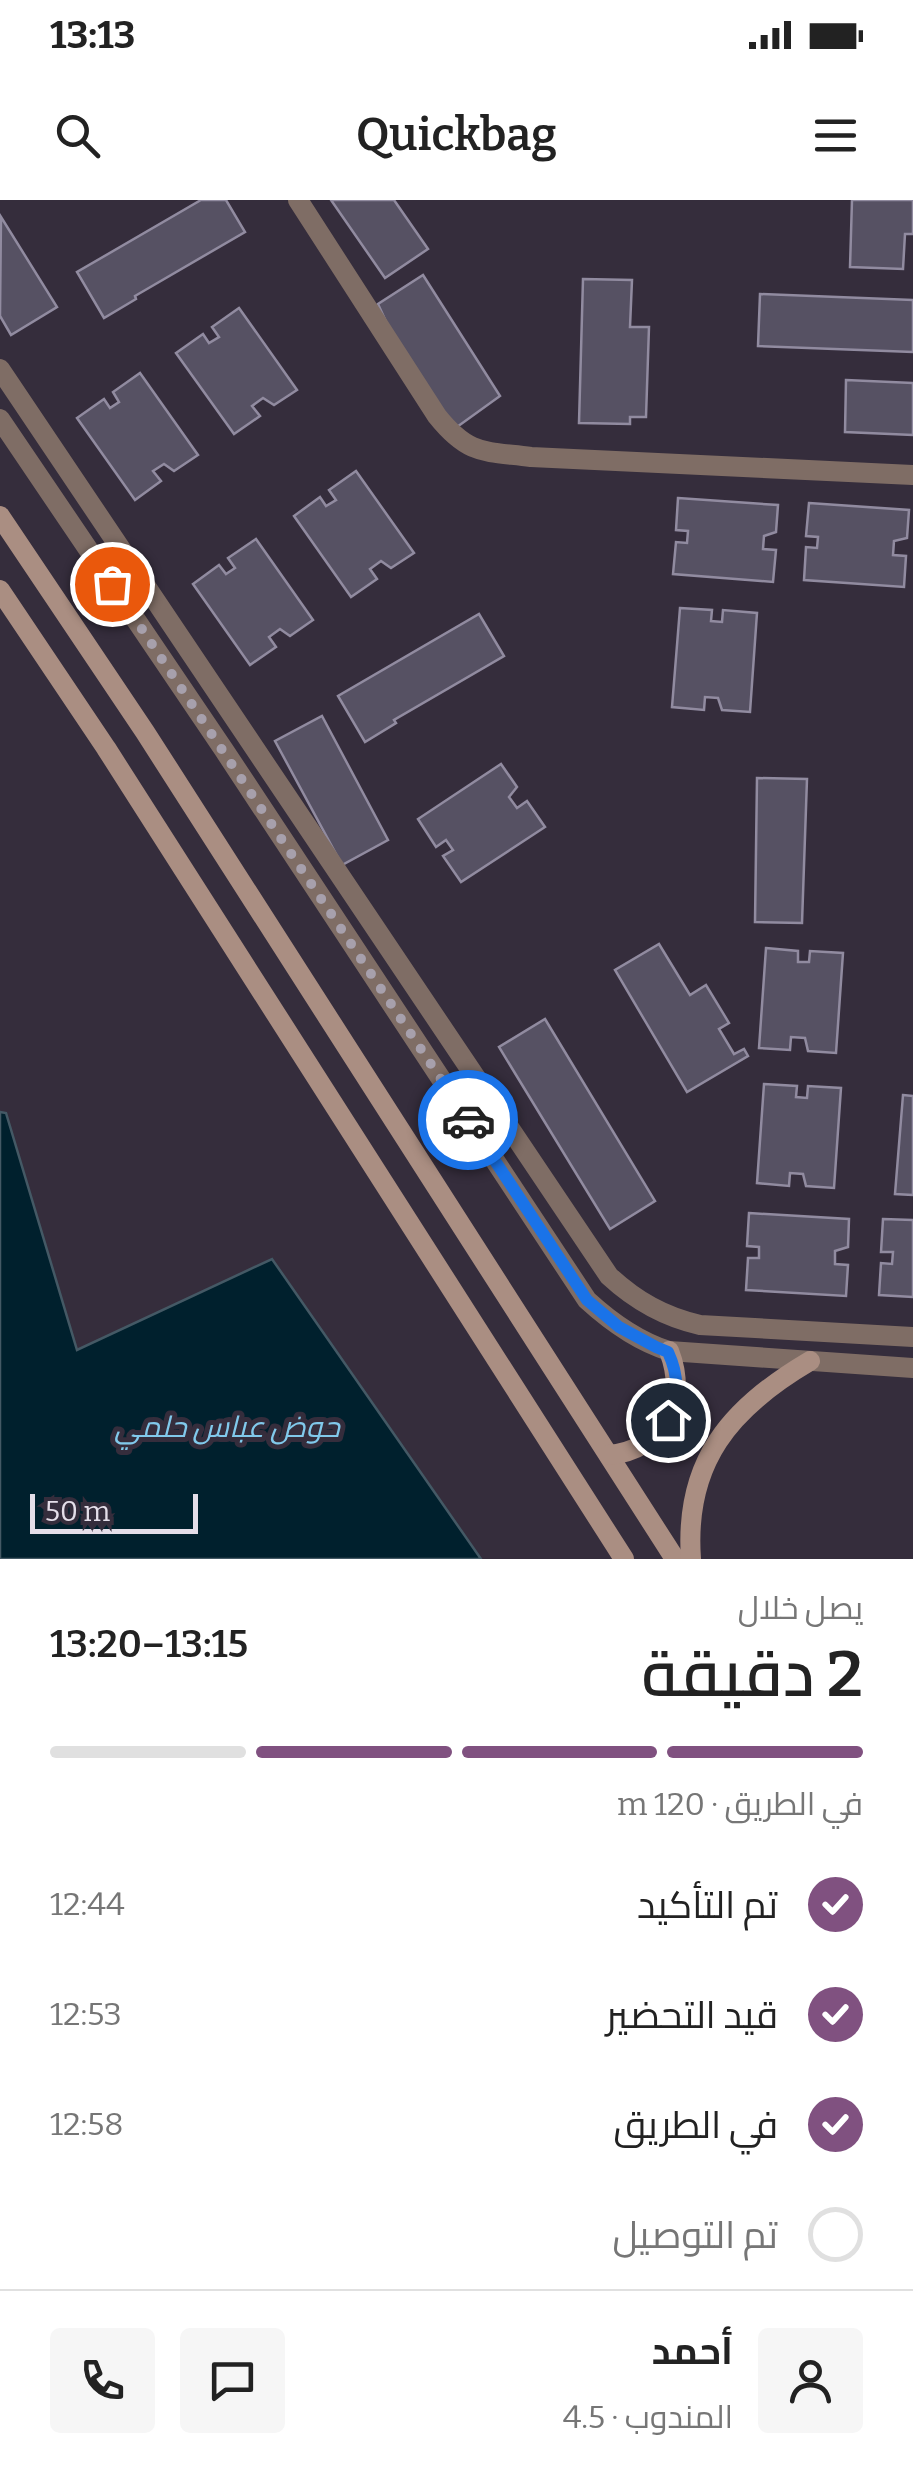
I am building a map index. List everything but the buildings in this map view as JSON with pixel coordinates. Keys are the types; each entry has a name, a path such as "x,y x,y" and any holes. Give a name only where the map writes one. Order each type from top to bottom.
{"main road":[{"path":"0,516 145,732 675,1559"},
{"path":"0,590 106,748 624,1559"},
{"path":"608,1455 623,1454 649,1442 668,1420 674,1407 677,1379 668,1352"},
{"path":"691,1559 689,1538 698,1483 723,1432 762,1392 810,1361"}],"street":[{"path":"298,200 437,416 450,432 481,452 913,476"},
{"path":"0,369 609,1276 634,1298 661,1314 700,1326 913,1337"},
{"path":"0,418 587,1300 619,1327 668,1352 913,1368"},
{"path":"382,988 405,974"}],"water":[{"name":"حوض عباس حلمي","path":"0,1112 6,1113 77,1350 272,1259 481,1559 0,1559"}],"way so far":[{"path":"112,584 468,1120"}],"route":[{"path":"468,1120 587,1300 619,1327 668,1352 677,1379 674,1407 668,1420"}]}
